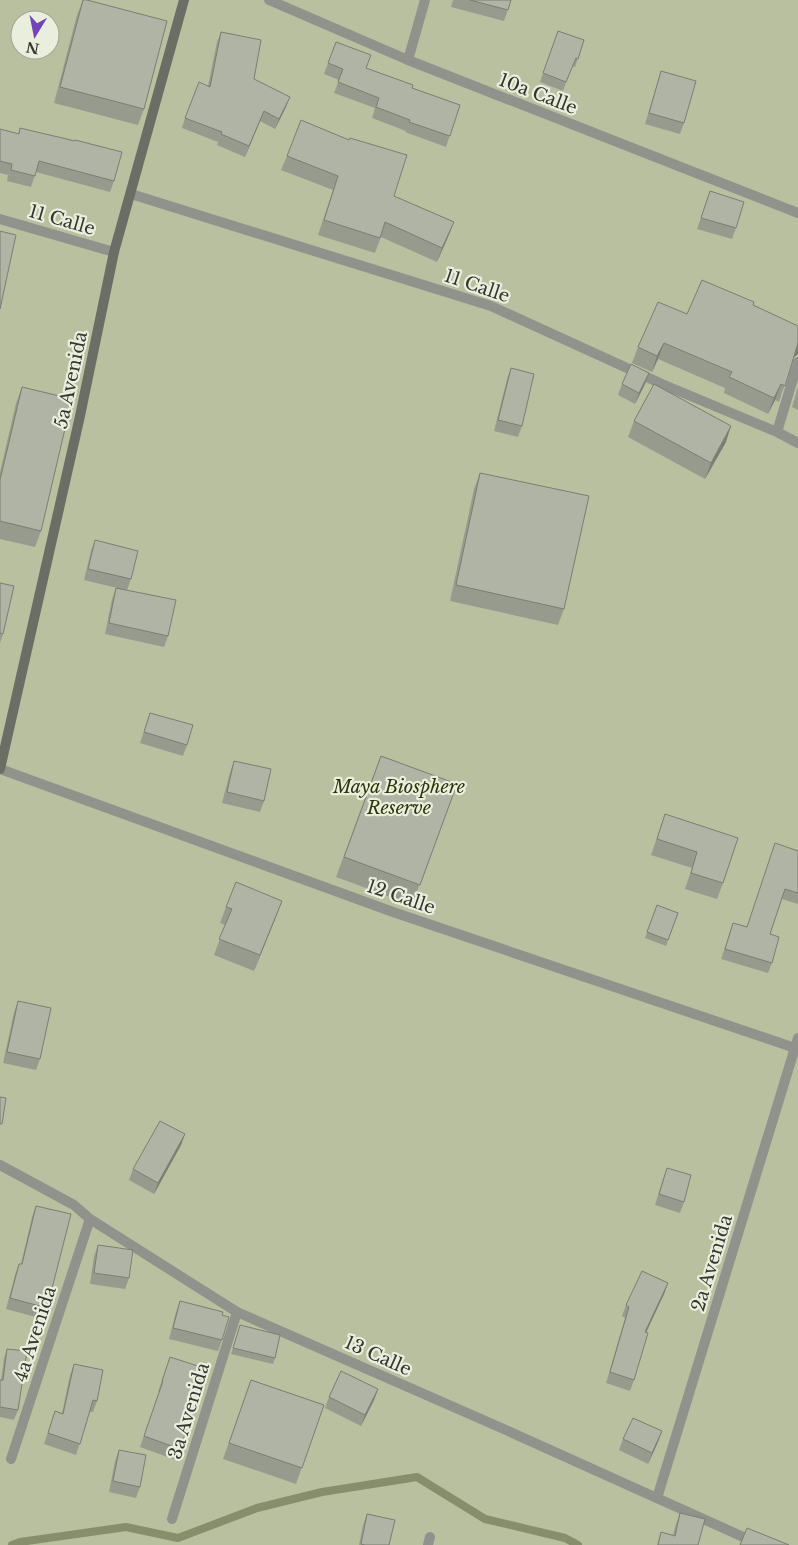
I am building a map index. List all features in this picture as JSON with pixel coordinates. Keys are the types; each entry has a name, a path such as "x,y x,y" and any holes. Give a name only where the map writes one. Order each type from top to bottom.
{"street":[{"name":"5a Avenida","path":"0,769 80,416 114,252 184,0"},
{"name":"10a Calle","path":"269,0 408,60 798,213"},
{"path":"408,60 425,0"},
{"name":"11 Calle","path":"131,194 491,306 662,384 777,432 798,443"},
{"name":"11 Calle","path":"0,219 114,252"},
{"path":"777,432 798,362"},
{"name":"12 Calle","path":"0,769 403,915 796,1043"},
{"name":"2a Avenida","path":"657,1498 796,1043"},
{"name":"13 Calle","path":"0,1164 74,1205 90,1219 237,1312 761,1545"},
{"name":"4a Avenida","path":"12,1458 90,1219"},
{"name":"3a Avenida","path":"172,1519 237,1312"}],"green space":[{"name":"Maya Biosphere Reserve","path":"0,0 798,0 798,1545 0,1545"}],"building":[{"path":"83,0 167,21 144,109 60,87"},
{"path":"470,0 511,0 508,10"},
{"path":"558,31 584,40 578,59 576,58 566,82 543,73"},
{"path":"221,32 261,40 254,79 290,97 279,119 264,111 249,146 221,134 222,132 185,118 199,82 210,87"},
{"path":"336,42 371,55 366,68 413,85 412,88 460,105 450,136 409,122 410,120 376,107 379,98 338,82 343,69 328,63"},
{"path":"661,71 696,81 684,123 649,113"},
{"path":"301,120 349,140 350,138 407,155 394,196 454,222 442,248 385,222 380,238 324,220 338,176 287,156"},
{"path":"20,128 122,152 114,181 39,161 35,176 11,170 12,164 0,161 0,129 19,134"},
{"path":"710,191 744,202 736,228 701,218"},
{"path":"0,231 16,235 0,309"},
{"path":"702,280 754,302 753,305 798,326 798,343 785,386 781,384 774,398 729,377 732,372 664,343 657,356 638,347 658,302 687,314"},
{"path":"631,364 649,373 639,393 622,384"},
{"path":"511,368 534,374 522,426 498,420"},
{"path":"654,384 731,426 711,463 634,421"},
{"path":"22,387 72,399 41,531 0,521 0,480"},
{"path":"480,473 589,496 564,609 456,585"},
{"path":"95,540 138,551 131,579 88,569"},
{"path":"0,583 14,586 3,634 0,633"},
{"path":"116,588 176,600 168,636 109,623"},
{"path":"150,713 193,725 187,745 144,732"},
{"path":"381,756 457,784 420,885 344,857"},
{"path":"234,761 271,769 264,801 227,792"},
{"path":"665,814 738,838 723,883 691,873 697,852 657,839"},
{"path":"775,843 798,851 798,893 785,889 770,934 779,937 772,963 725,949 733,923 747,927"},
{"path":"236,882 282,901 260,955 219,939 232,909 226,907"},
{"path":"657,905 678,913 668,940 647,932"},
{"path":"18,1001 51,1008 40,1059 7,1052"},
{"path":"0,1097 6,1098 2,1124 0,1124"},
{"path":"160,1121 185,1134 158,1183 133,1169"},
{"path":"667,1168 691,1175 684,1202 659,1194"},
{"path":"36,1206 71,1214 47,1308 10,1298 19,1264 22,1264"},
{"path":"98,1245 133,1250 129,1278 94,1273"},
{"path":"642,1271 668,1283 645,1332 648,1333 634,1380 610,1372 629,1307 626,1305"},
{"path":"180,1301 223,1312 222,1315 229,1317 222,1340 173,1328"},
{"path":"240,1325 280,1335 275,1358 233,1348"},
{"path":"7,1349 27,1351 18,1410 0,1407 0,1380 3,1380"},
{"path":"170,1357 207,1369 180,1449 144,1436"},
{"path":"74,1364 103,1370 97,1401 93,1400 80,1444 48,1433 55,1411 63,1414"},
{"path":"341,1371 378,1389 365,1415 329,1397"},
{"path":"251,1380 324,1405 302,1468 229,1443"},
{"path":"633,1418 662,1431 652,1453 623,1439"},
{"path":"119,1450 146,1455 140,1487 113,1481"},
{"path":"680,1513 705,1519 698,1545 658,1545 661,1532 675,1536"},
{"path":"367,1514 395,1520 389,1545 361,1544"},
{"path":"747,1528 789,1545 740,1545"}],"waterway":[{"path":"12,1545 20,1542 126,1527 178,1538 257,1508 322,1492 417,1477 485,1519 565,1538 578,1545"}]}
